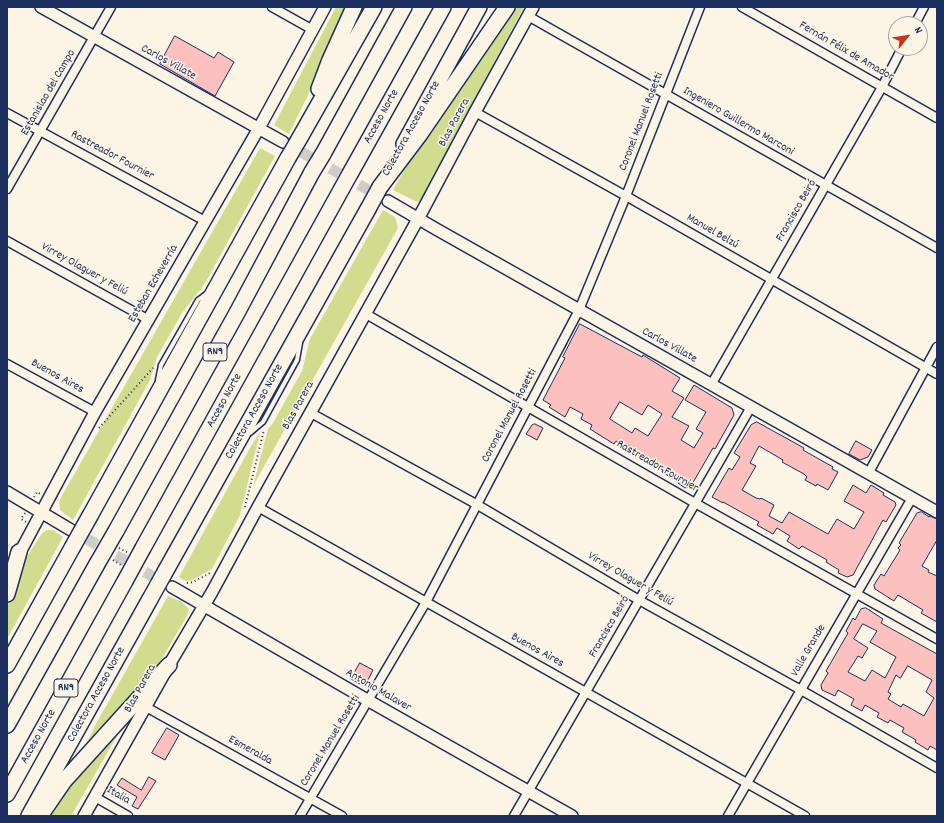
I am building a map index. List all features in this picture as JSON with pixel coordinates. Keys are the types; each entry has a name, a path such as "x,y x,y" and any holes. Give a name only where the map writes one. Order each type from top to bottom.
{"highway":[{"path":"7,665 288,158 293,141 354,7"},
{"path":"293,141 374,7"},
{"name":"RN9","path":"7,725 103,561 116,531 404,7"},
{"name":"Acceso Norte","path":"7,794 443,7"},
{"name":"Colectora Acceso Norte","path":"29,816 479,7"},
{"path":"380,187 420,134 506,7"},
{"path":"7,594 19,552"},
{"path":"40,816 64,781 169,666"}],"street":[{"name":"Carlos Villate","path":"41,7 259,128 293,141"},
{"name":"Estanislao del Campo","path":"7,189 41,132 111,7"},
{"path":"272,7 313,30"},
{"name":"Esteban Echeverría","path":"7,575 95,412 259,128 325,7"},
{"name":"Coronel Manuel Rosetti","path":"300,816 426,602 579,310 626,196 700,7"},
{"name":"Fernán Félix de Amador","path":"742,7 937,118"},
{"path":"919,16 924,7"},
{"name":"Ingeniero Guillermo Marconi","path":"530,12 666,95 937,248"},
{"name":"Blas Parera","path":"84,816 205,605 366,314 530,12"},
{"name":"Francisco Beiró","path":"711,385 882,87 898,56"},
{"name":"Manuel Belzú","path":"475,112 626,196 937,374"},
{"name":"Rastreador Fournier","path":"7,113 206,220"},
{"name":"Carlos Villate","path":"388,201 937,512"},
{"name":"Virrey Olaguer y Feliú","path":"7,241 149,320"},
{"name":"Rastreador Fournier","path":"366,314 695,503 937,639"},
{"path":"868,474 937,347"},
{"name":"Buenos Aires","path":"7,364 95,412"},
{"name":"Francisco Beiró","path":"514,816 751,407"},
{"name":"Virrey Olaguer y Feliú","path":"310,413 476,504 639,600 937,768"},
{"path":"7,492 71,530"},
{"name":"Valle Grande","path":"728,816 912,498"},
{"name":"Buenos Aires","path":"258,507 805,816"},
{"name":"Antonio Malaver","path":"177,585 205,605 369,701 572,816"},
{"name":"Esmeralda","path":"146,707 342,816"},
{"name":"Italia","path":"95,797 128,816"}],"path":[{"path":"95,432 156,365"},
{"path":"245,509 265,428"},
{"path":"34,526 21,519 36,492 47,500"},
{"path":"103,561 122,565"},
{"path":"177,585 193,582 215,570 212,576"}],"green space":[{"path":"336,7 346,7 307,97 289,134 274,125"},
{"path":"515,7 524,7 421,200 417,202 393,190 407,165"},
{"path":"260,148 275,156 204,285 182,313 157,357 150,380 73,520 60,510 59,501"},
{"path":"383,210 395,217 398,228 253,486 268,429 273,423 302,371 310,339"},
{"path":"260,432 240,515 212,569 192,580 185,581 179,577"},
{"path":"47,530 53,530 63,537 7,639 7,608 12,588 20,569 31,550 42,533"},
{"path":"168,596 182,602 189,609 188,614 153,674 79,759 96,724"},
{"path":"125,722 71,816 49,816 68,788"}],"building":[{"path":"175,36 214,58 218,52 234,62 215,96 160,64"},
{"path":"580,324 642,357 643,355 680,378 672,391 684,398 672,417 689,426 681,440 694,448 703,433 696,429 706,412 685,400 694,385 732,408 734,415 715,449 713,448 691,486 685,488 678,483 679,482 662,472 663,470 638,455 640,453 626,444 624,446 616,441 614,444 590,429 592,425 581,419 583,414 570,407 565,417 549,407 551,405 543,400 565,358 563,357","holes":["620,402 642,415 648,405 662,414 648,436 635,428 632,433 610,419"]},
{"path":"757,422 804,448 803,450 833,467 832,469 838,472 828,490 805,480 807,477 804,474 782,462 783,460 759,446 750,463 756,466 742,490 756,498 761,498 774,505 769,516 782,523 789,512 828,534 837,519 854,529 864,512 844,501 853,485 866,493 871,485 884,493 883,495 895,502 896,505 886,522 883,520 853,575 847,577 838,573 839,570 826,562 827,560 802,546 799,549 787,541 790,536 777,528 773,534 757,525 759,522 712,497 729,468 732,470 740,457 734,453 751,425"},
{"path":"535,424 543,428 537,440 526,434 532,425"},
{"path":"856,441 872,450 868,457 860,460 849,454"},
{"path":"922,512 929,517 930,516 937,519 937,540 922,566 929,570 928,572 937,576 937,622 921,613 923,610 898,595 894,601 875,589 874,585 881,574 884,576 900,550 898,548 901,545 899,543 917,513"},
{"path":"866,608 883,619 881,623 937,654 937,750 930,746 928,750 915,742 916,740 902,732 904,728 890,720 888,723 877,717 879,713 865,705 862,711 851,705 854,699 838,690 835,696 822,690 821,685 828,673 826,671 848,633 846,631 853,618 855,620 861,609","holes":["863,624 877,631 870,642 896,657 885,678 872,670 865,681 848,672 858,656 862,658 868,648 854,639","908,666 932,680 926,692 934,698 924,716 903,704 901,707 888,699 891,694 888,692 896,675 900,678"]},
{"path":"360,663 373,670 367,682 360,684 351,679"},
{"path":"167,728 179,735 165,760 152,753"},
{"path":"149,777 156,781 138,809 132,806 137,797 117,785 122,778 141,790"}],"tunnel":[{"path":"287,144 388,201"},
{"path":"73,531 166,584"}]}
